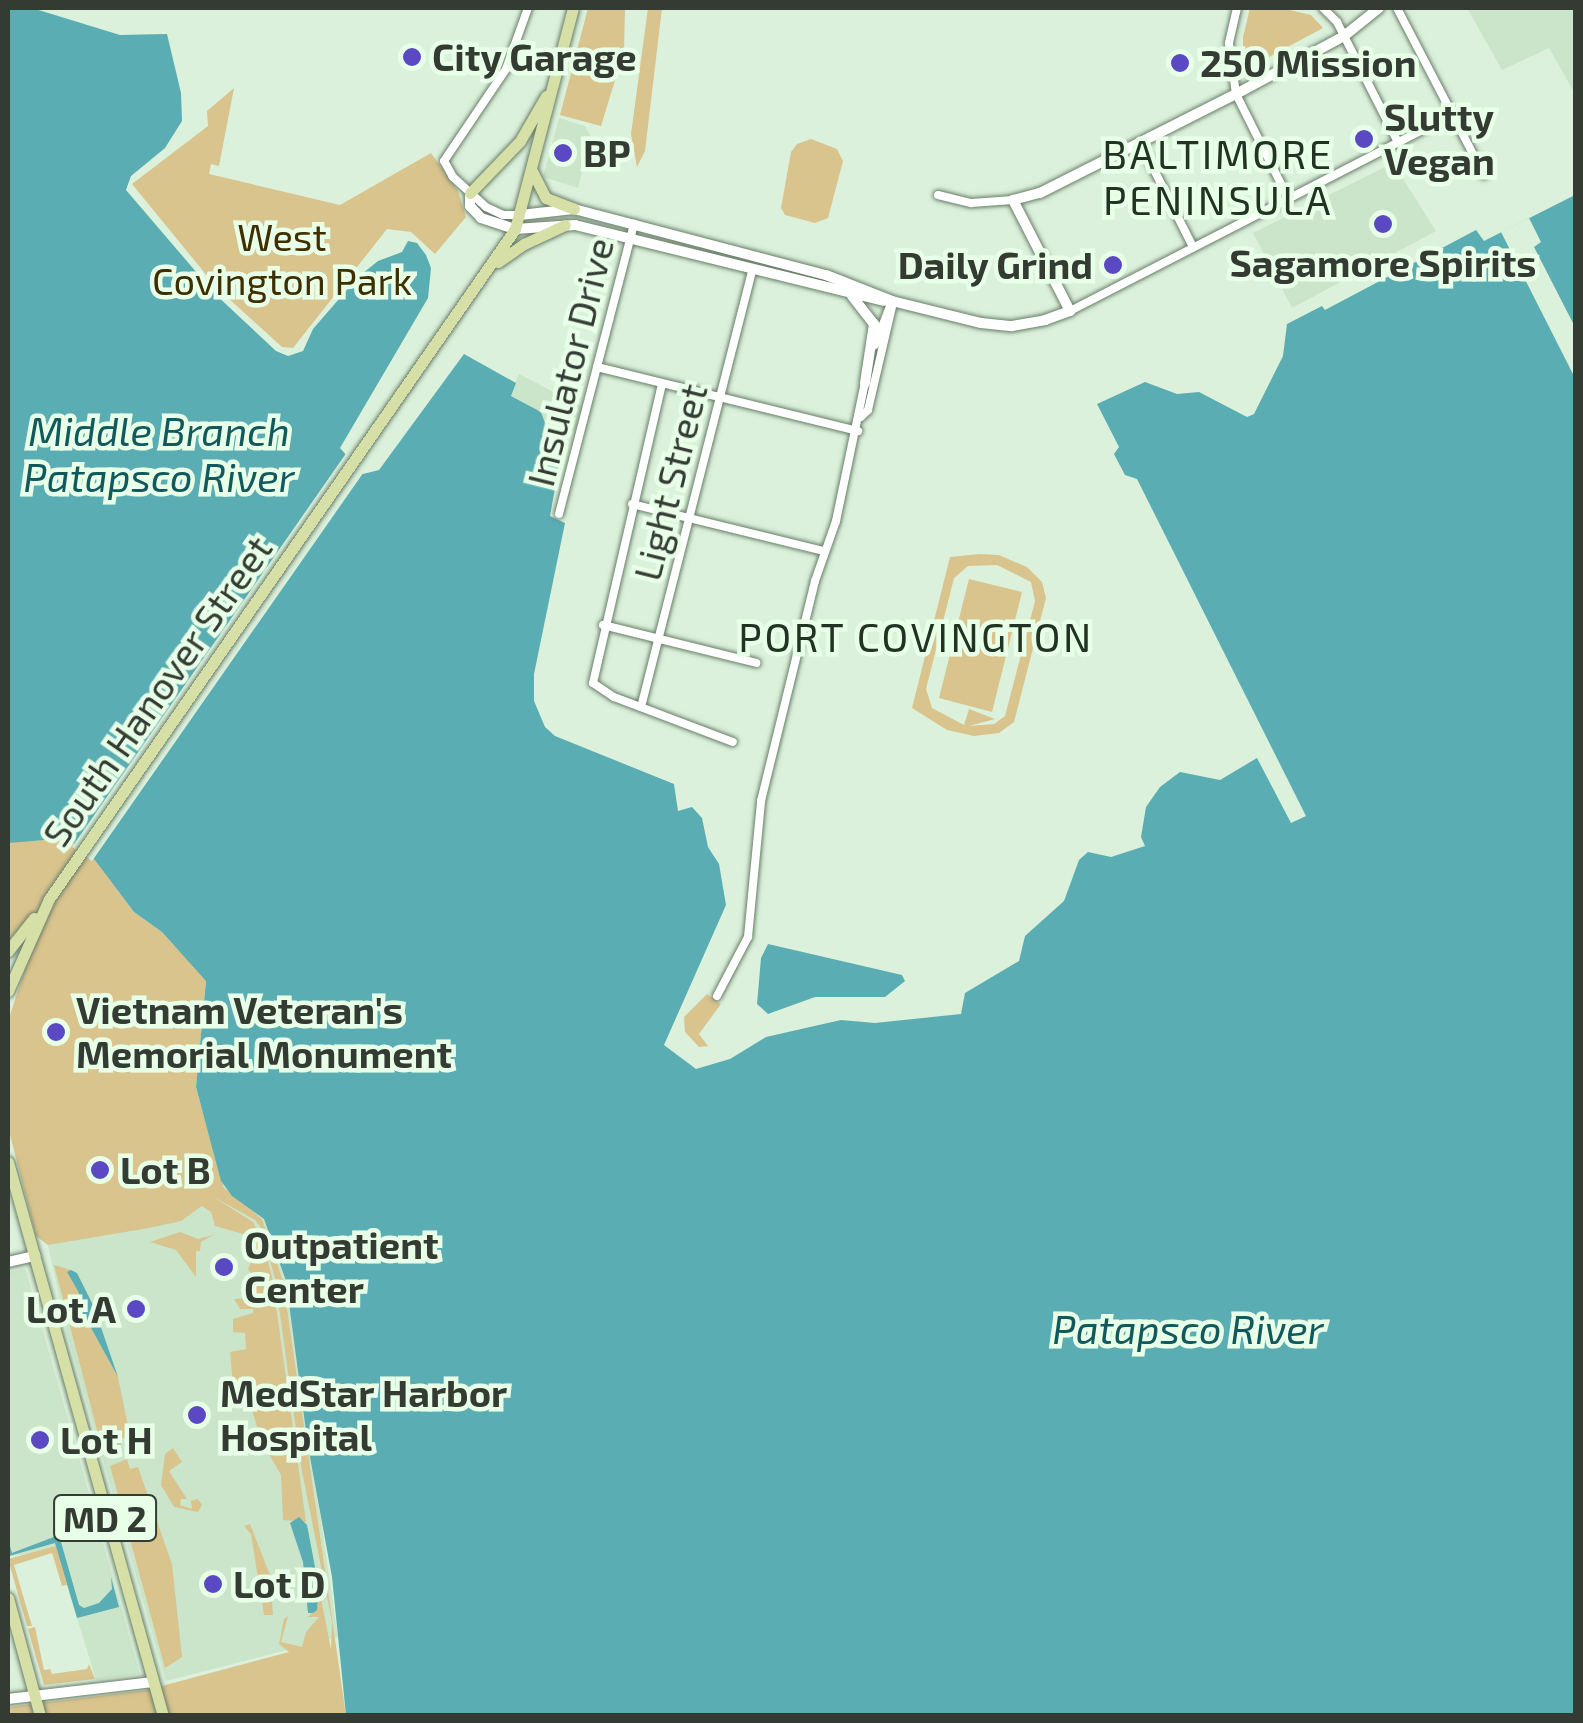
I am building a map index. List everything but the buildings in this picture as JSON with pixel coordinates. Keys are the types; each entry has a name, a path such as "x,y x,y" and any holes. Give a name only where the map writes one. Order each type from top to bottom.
{"main road":[{"name":"South Hanover Street","path":"8,991 49,899 516,230 573,8"},
{"path":"470,194 523,137 556,74"},
{"path":"532,172 546,198 574,209"},
{"path":"491,268 524,244 565,224"},
{"path":"8,950 49,899"},
{"name":"MD 2","path":"8,1162 162,1716"},
{"path":"8,1598 40,1716"}],"street":[{"path":"528,8 506,70 444,161 470,194 495,212 520,215 574,209 826,275 892,301"},
{"path":"1237,8 1229,43 1236,94 1288,198"},
{"path":"1323,8 1344,36 1398,142"},
{"path":"938,195 970,203 1013,200 1040,193 1344,36 1375,8 1399,11 1484,175"},
{"path":"470,194 470,206 481,218 516,230 565,224 852,296 892,301 998,326 1035,323 1070,311 1452,115"},
{"path":"1140,142 1194,247"},
{"path":"1013,200 1070,311"},
{"name":"Insulator Drive","path":"560,514 634,224"},
{"name":"Light Street","path":"641,707 752,270"},
{"path":"717,996 748,937 758,817 861,417 874,324 852,296"},
{"path":"865,383 892,301"},
{"path":"861,417 868,410 892,301"},
{"path":"597,367 858,431"},
{"path":"662,384 604,625 594,683 641,707 733,742"},
{"path":"632,504 824,551"},
{"path":"604,625 756,663"},
{"path":"8,1262 35,1256"},
{"path":"8,1699 153,1682"}],"shaded area":[{"path":"1467,8 1575,8 1575,94 1549,48 1502,70"},
{"path":"559,118 585,126 591,137 578,188 543,177"},
{"path":"1393,163 1436,231 1292,308 1253,233"},
{"path":"519,374 583,407 579,430 565,432 545,426 541,412 510,395"},
{"name":"MedStar Harbor Hospital","path":"225,1186 264,1219 286,1281 338,1637 166,1681 67,1333 48,1245 178,1219"},
{"path":"24,1269 140,1674 96,1680 56,1549 8,1557 8,1272"}],"green space":[{"path":"588,8 625,8 624,51 601,126 560,115"},
{"path":"648,8 662,8 645,151 637,167 631,134"},
{"path":"1250,8 1281,8 1311,15 1323,28 1243,71 1243,37"},
{"name":"West Covington Park","path":"234,88 219,166 211,164 209,174 340,205 431,153 458,191 466,217 435,254 411,232 387,229 293,348 282,347 217,288 132,184 208,126 207,111"},
{"path":"811,139 837,149 843,161 828,218 815,223 785,215 781,208 791,152 797,144"},
{"path":"999,555 1027,567 1042,582 1046,598 1014,722 999,733 974,736 947,730 912,708 950,557","holes":["997,565 1031,582 1035,601 1005,716 994,724 969,726 995,719 969,709 964,725 932,708 926,689 954,578 968,566"]},
{"path":"969,579 1022,592 992,712 939,698"},
{"path":"57,839 85,847 134,912 162,932 206,980 196,1088 224,1188 262,1219 283,1281 346,1715 8,1715 8,1707 147,1690 289,1652 279,1644 288,1616 281,1642 302,1647 306,1632 319,1617 308,1617 318,1606 319,1588 331,1649 332,1622 301,1466 275,1278 261,1228 255,1220 212,1196 253,1222 263,1242 272,1277 306,1522 283,1520 281,1475 265,1447 257,1449 253,1442 251,1433 258,1430 250,1403 235,1405 230,1352 246,1349 245,1333 233,1332 233,1319 253,1313 253,1309 240,1309 234,1299 252,1298 256,1283 248,1269 254,1254 243,1234 215,1226 211,1212 202,1206 181,1221 149,1228 48,1245 36,1236 8,1127 8,1021 34,942 16,932 8,942 8,842"},
{"path":"707,994 721,1004 699,1034 708,1046 699,1047 685,1032 684,1017"},
{"path":"180,1232 198,1239 213,1235 201,1242 200,1251 196,1251 196,1277 176,1250 150,1242"},
{"path":"54,1265 71,1270 67,1272 79,1293 80,1308 118,1377 130,1436 121,1439 121,1451 107,1455 97,1430"},
{"path":"173,1448 182,1462 169,1471 187,1499 181,1499 180,1505 192,1509 191,1501 198,1499 202,1505 198,1512 174,1507 161,1485 165,1454"},
{"path":"127,1459 130,1469 138,1467 172,1564 182,1657 165,1668 110,1466"},
{"path":"250,1524 270,1575 273,1615 264,1615 251,1534 244,1526"},
{"path":"56,1546 67,1585 62,1586 52,1553 14,1565 32,1626 27,1626 8,1559"},
{"path":"35,1627 44,1670 50,1669 52,1674 87,1669 89,1664 95,1679 44,1685 28,1629"}],"water":[{"name":"Patapsco River","path":"8,8 32,8 120,35 167,34 181,93 182,121 165,148 131,176 126,190 215,294 276,351 288,356 303,351 313,329 358,277 378,261 402,252 408,241 417,243 431,268 428,298 340,448 363,474 379,470 464,354 516,383 511,396 541,412 546,426 565,432 550,516 565,523 534,674 534,701 545,727 555,736 674,784 678,811 692,807 702,818 708,847 719,864 726,905 664,1045 696,1069 730,1059 766,1037 841,1020 875,1023 961,1014 965,993 1019,961 1025,936 1064,901 1079,860 1088,852 1111,857 1145,846 1141,837 1146,807 1160,787 1180,772 1220,780 1257,758 1291,823 1306,816 1137,479 1125,475 1114,454 1119,447 1097,404 1145,382 1177,394 1199,392 1247,417 1254,414 1283,356 1287,324 1322,306 1325,310 1476,230 1484,241 1575,195 1575,1715 346,1715 332,1577 308,1446 286,1281 264,1219 232,1196 221,1181 196,1087 206,981 162,932 134,912 85,847 57,839 8,843"},
{"path":"768,944 902,975 905,981 885,997 815,997 768,1014 757,1004 761,958"},
{"path":"67,1272 77,1273 94,1307 118,1377 80,1308 79,1293"},
{"path":"299,1517 307,1525 319,1588 317,1610 313,1613 308,1613 303,1562 290,1523"},
{"path":"59,1535 79,1605 84,1608 99,1603 112,1589 111,1577 119,1607 77,1618 55,1543 9,1556 8,1539 12,1553"}],"pier":[{"path":"1529,218 1541,242 1534,247 1575,327 1575,378 1501,232"},
{"path":"347,452 366,469 92,861 72,847"}],"place":[{"name":"City Garage","path":"412,57"},
{"name":"250 Mission","path":"1180,63"},
{"name":"Slutty Vegan","path":"1364,139"},
{"name":"BP","path":"563,153"},
{"name":"Sagamore Spirits","path":"1383,224"},
{"name":"Daily Grind","path":"1113,265"},
{"name":"Vietnam Veteran's Memorial Monument","path":"56,1032"},
{"name":"Lot B","path":"100,1170"},
{"name":"Outpatient Center","path":"224,1267"},
{"name":"Lot A","path":"136,1309"},
{"name":"MedStar Harbor Hospital","path":"197,1415"},
{"name":"Lot H","path":"40,1440"},
{"name":"Lot D","path":"213,1584"}],"district":[{"name":"BALTIMORE PENINSULA","path":"1218,176"},
{"name":"PORT COVINGTON","path":"916,636"}],"water label":[{"name":"Middle Branch Patapsco River","path":"159,453"}]}
